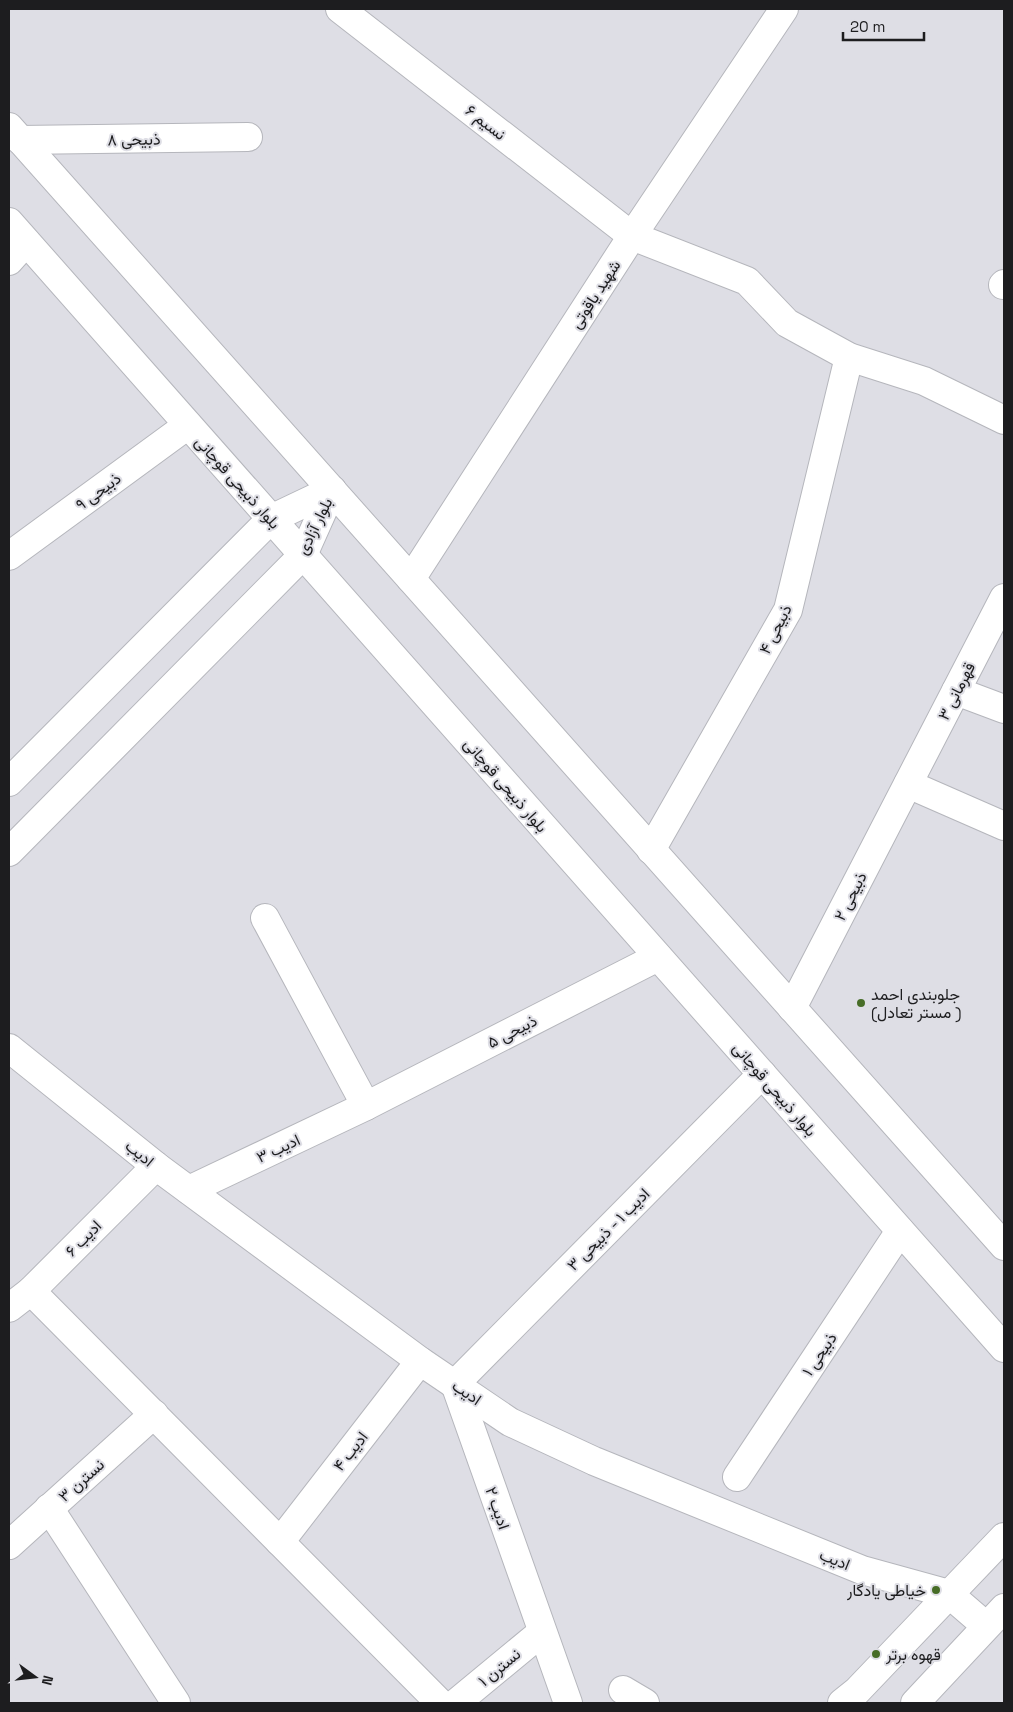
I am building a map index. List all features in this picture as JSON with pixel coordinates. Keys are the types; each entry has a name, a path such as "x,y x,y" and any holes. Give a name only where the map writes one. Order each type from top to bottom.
{"street":[{"name":"نسیم ۶","path":"340,9 632,236 747,281 787,323 849,357 924,381 1004,420"},
{"name":"شهید یاقوتی","path":"411,579 632,236 782,10"},
{"name":"ذبیحی ۸","path":"14,134 248,137"},
{"path":"14,134 1004,1246"},
{"name":"بلوار ذبیحی قوچانی","path":"14,242 188,425 1004,1348"},
{"name":"ذبیحی ۴","path":"651,850 788,610 849,357"},
{"name":"ذبیحی ۹","path":"9,556 188,425"},
{"name":"بلوار آزادی","path":"9,782 271,519 332,490"},
{"name":"بلوار آزادی","path":"9,852 303,554 332,490"},
{"name":"قهرمانی ۳","path":"908,784 1004,598"},
{"path":"956,691 1004,709"},
{"path":"908,784 1004,826"},
{"name":"ذبیحی ۲","path":"792,1008 908,784"},
{"path":"265,918 366,1106"},
{"name":"ذبیحی ۵","path":"366,1106 658,957"},
{"name":"ادیب","path":"9,1048 156,1166 420,1361 510,1422 594,1461 862,1570 950,1594 995,1617"},
{"name":"ادیب ۱ - ذبیحی ۳","path":"455,1384 762,1074"},
{"name":"ادیب ۳","path":"189,1190 366,1106"},
{"name":"ادیب ۶","path":"9,1308 31,1291 156,1166"},
{"name":"ذبیحی ۱","path":"737,1476 900,1231"},
{"path":"31,1291 440,1703"},
{"name":"ادیب ۴","path":"280,1542 420,1361"},
{"name":"ادیب ۲","path":"455,1384 568,1703"},
{"name":"نسترن ۳","path":"9,1545 154,1414"},
{"path":"50,1508 176,1703"},
{"path":"842,1703 857,1691 1004,1537"},
{"path":"915,1703 995,1617"},
{"name":"نسترن ۱","path":"456,1703 542,1632"}],"place":[{"name":"جلوبندی احمد (مستر تعادل )","path":"861,1003"},
{"name":"خیاطی یادگار","path":"936,1590"},
{"name":"قهوه برتر","path":"876,1654"}]}
